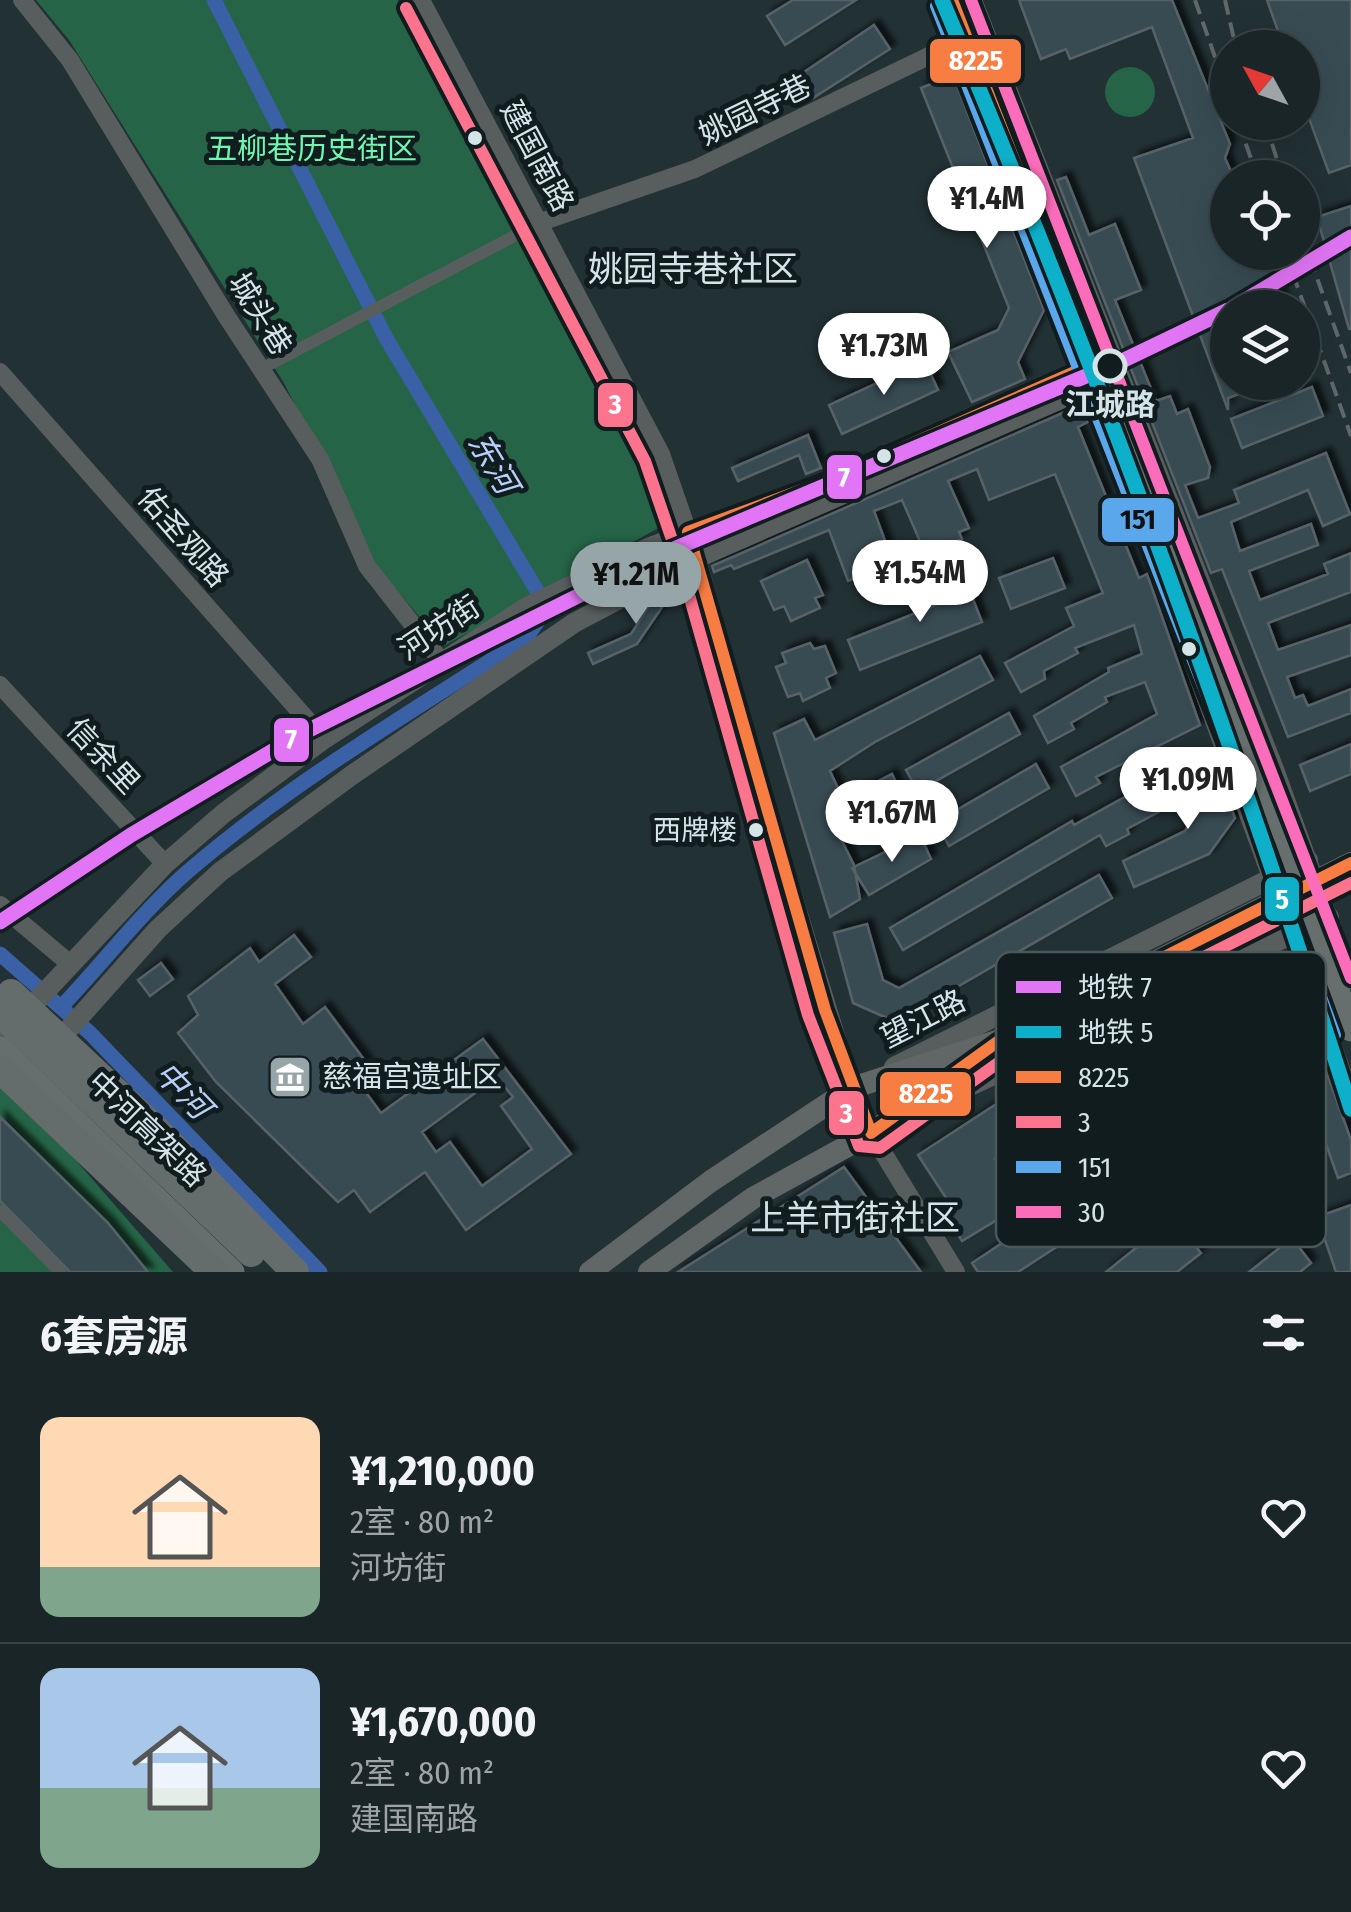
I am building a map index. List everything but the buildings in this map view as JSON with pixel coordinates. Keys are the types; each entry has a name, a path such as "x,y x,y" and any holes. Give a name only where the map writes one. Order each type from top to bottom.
{"highway":[{"name":"中河高架路","path":"9,1014 150,1174 246,1272"},
{"name":"中河高架路","path":"9,1014 270,1272"},
{"path":"9,1014 160,1133 295,1272"},
{"path":"8,1073 214,1272"}],"main road":[{"path":"952,0 1098,372 1181,608 1322,952"},
{"path":"1174,952 1351,862"},
{"path":"1326,962 1351,1029"},
{"path":"9,1014 60,1040 280,1272"},
{"path":"852,1088 996,1041"},
{"path":"649,1272 753,1198 871,1133 996,1043"},
{"path":"0,1049 8,1073 232,1272"},
{"name":"望江路","path":"590,1272 711,1180 852,1088"}],"street":[{"name":"城头巷","path":"22,0 70,60 320,459 367,566 442,662"},
{"name":"建国南路","path":"421,0 660,454 696,558 760,788 852,1088 871,1133 956,1272"},
{"path":"937,0 969,37"},
{"path":"969,37 973,0"},
{"name":"姚园寺巷","path":"541,222 695,169 969,37"},
{"path":"262,369 541,222"},
{"name":"佑圣观路","path":"0,372 324,739"},
{"path":"8,1073 60,1040 158,929 220,872 284,823 574,624 696,558 1098,372 1290,868"},
{"name":"河坊街","path":"9,1014 67,965 165,864 324,739 531,605 688,532 1098,372"},
{"name":"信余里","path":"0,685 165,864"},
{"name":"望江路","path":"1123,952 1290,868"},
{"path":"0,905 67,965"},
{"path":"1312,925 1351,980"},
{"path":"1312,925 1315,952"},
{"path":"1255,952 1312,925"},
{"name":"望江路","path":"852,1088 996,1016"},
{"path":"1326,1035 1351,1096"},
{"path":"871,1133 996,1074"},
{"path":"0,1211 60,1272"}],"green space":[{"name":"五柳巷历史街区","path":"36,0 398,0 455,101 639,466 664,525 444,646 374,563 284,383 69,40"},
{"path":"1120,68 1140,68 1154,82 1154,102 1140,116 1120,116 1106,102 1106,82"},
{"path":"0,1073 173,1272 0,1272"}],"waterway":[{"name":"东河","path":"61,1007 153,905 226,840 352,749 526,638 540,618 539,594 386,338 214,0"},
{"name":"中河","path":"0,954 90,1033 320,1272"}],"railway":[{"path":"1195,0 1210,43"},
{"path":"1225,0 1232,30"},
{"path":"1244,140 1252,160"},
{"path":"1271,140 1277,160"},
{"path":"1291,270 1351,436"},
{"path":"1314,270 1351,373"}],"metro line":[{"name":"5","path":"942,0 1107,411 1300,952"},
{"name":"7","path":"1262,290 1351,237"},
{"name":"7","path":"0,922 131,835 301,734 662,554 1122,361 1210,319"},
{"name":"5","path":"1326,1032 1351,1109"}],"transit line":[{"name":"8225","path":"952,0 1100,382 1081,390"},
{"name":"30","path":"971,0 1351,978"},
{"name":"151","path":"936,6 1305,952"},
{"name":"3","path":"406,8 645,461 680,563 808,1015 859,1146 880,1148 996,1064"},
{"name":"8225","path":"996,1043 871,1133 825,1010 688,532 832,479 1111,356"},
{"name":"8225","path":"1175,952 1351,863"},
{"name":"3","path":"1214,952 1351,883"},
{"name":"151","path":"1326,1010 1335,1035"}],"place":[{"name":"江城路","path":"1110,366"},
{"name":"西牌楼","path":"756,830"},
{"name":"慈福宫遗址区","path":"290,1077"}],"district":[{"name":"姚园寺巷社区","path":"693,269"},
{"name":"上羊市街社区","path":"855,1218"}]}
